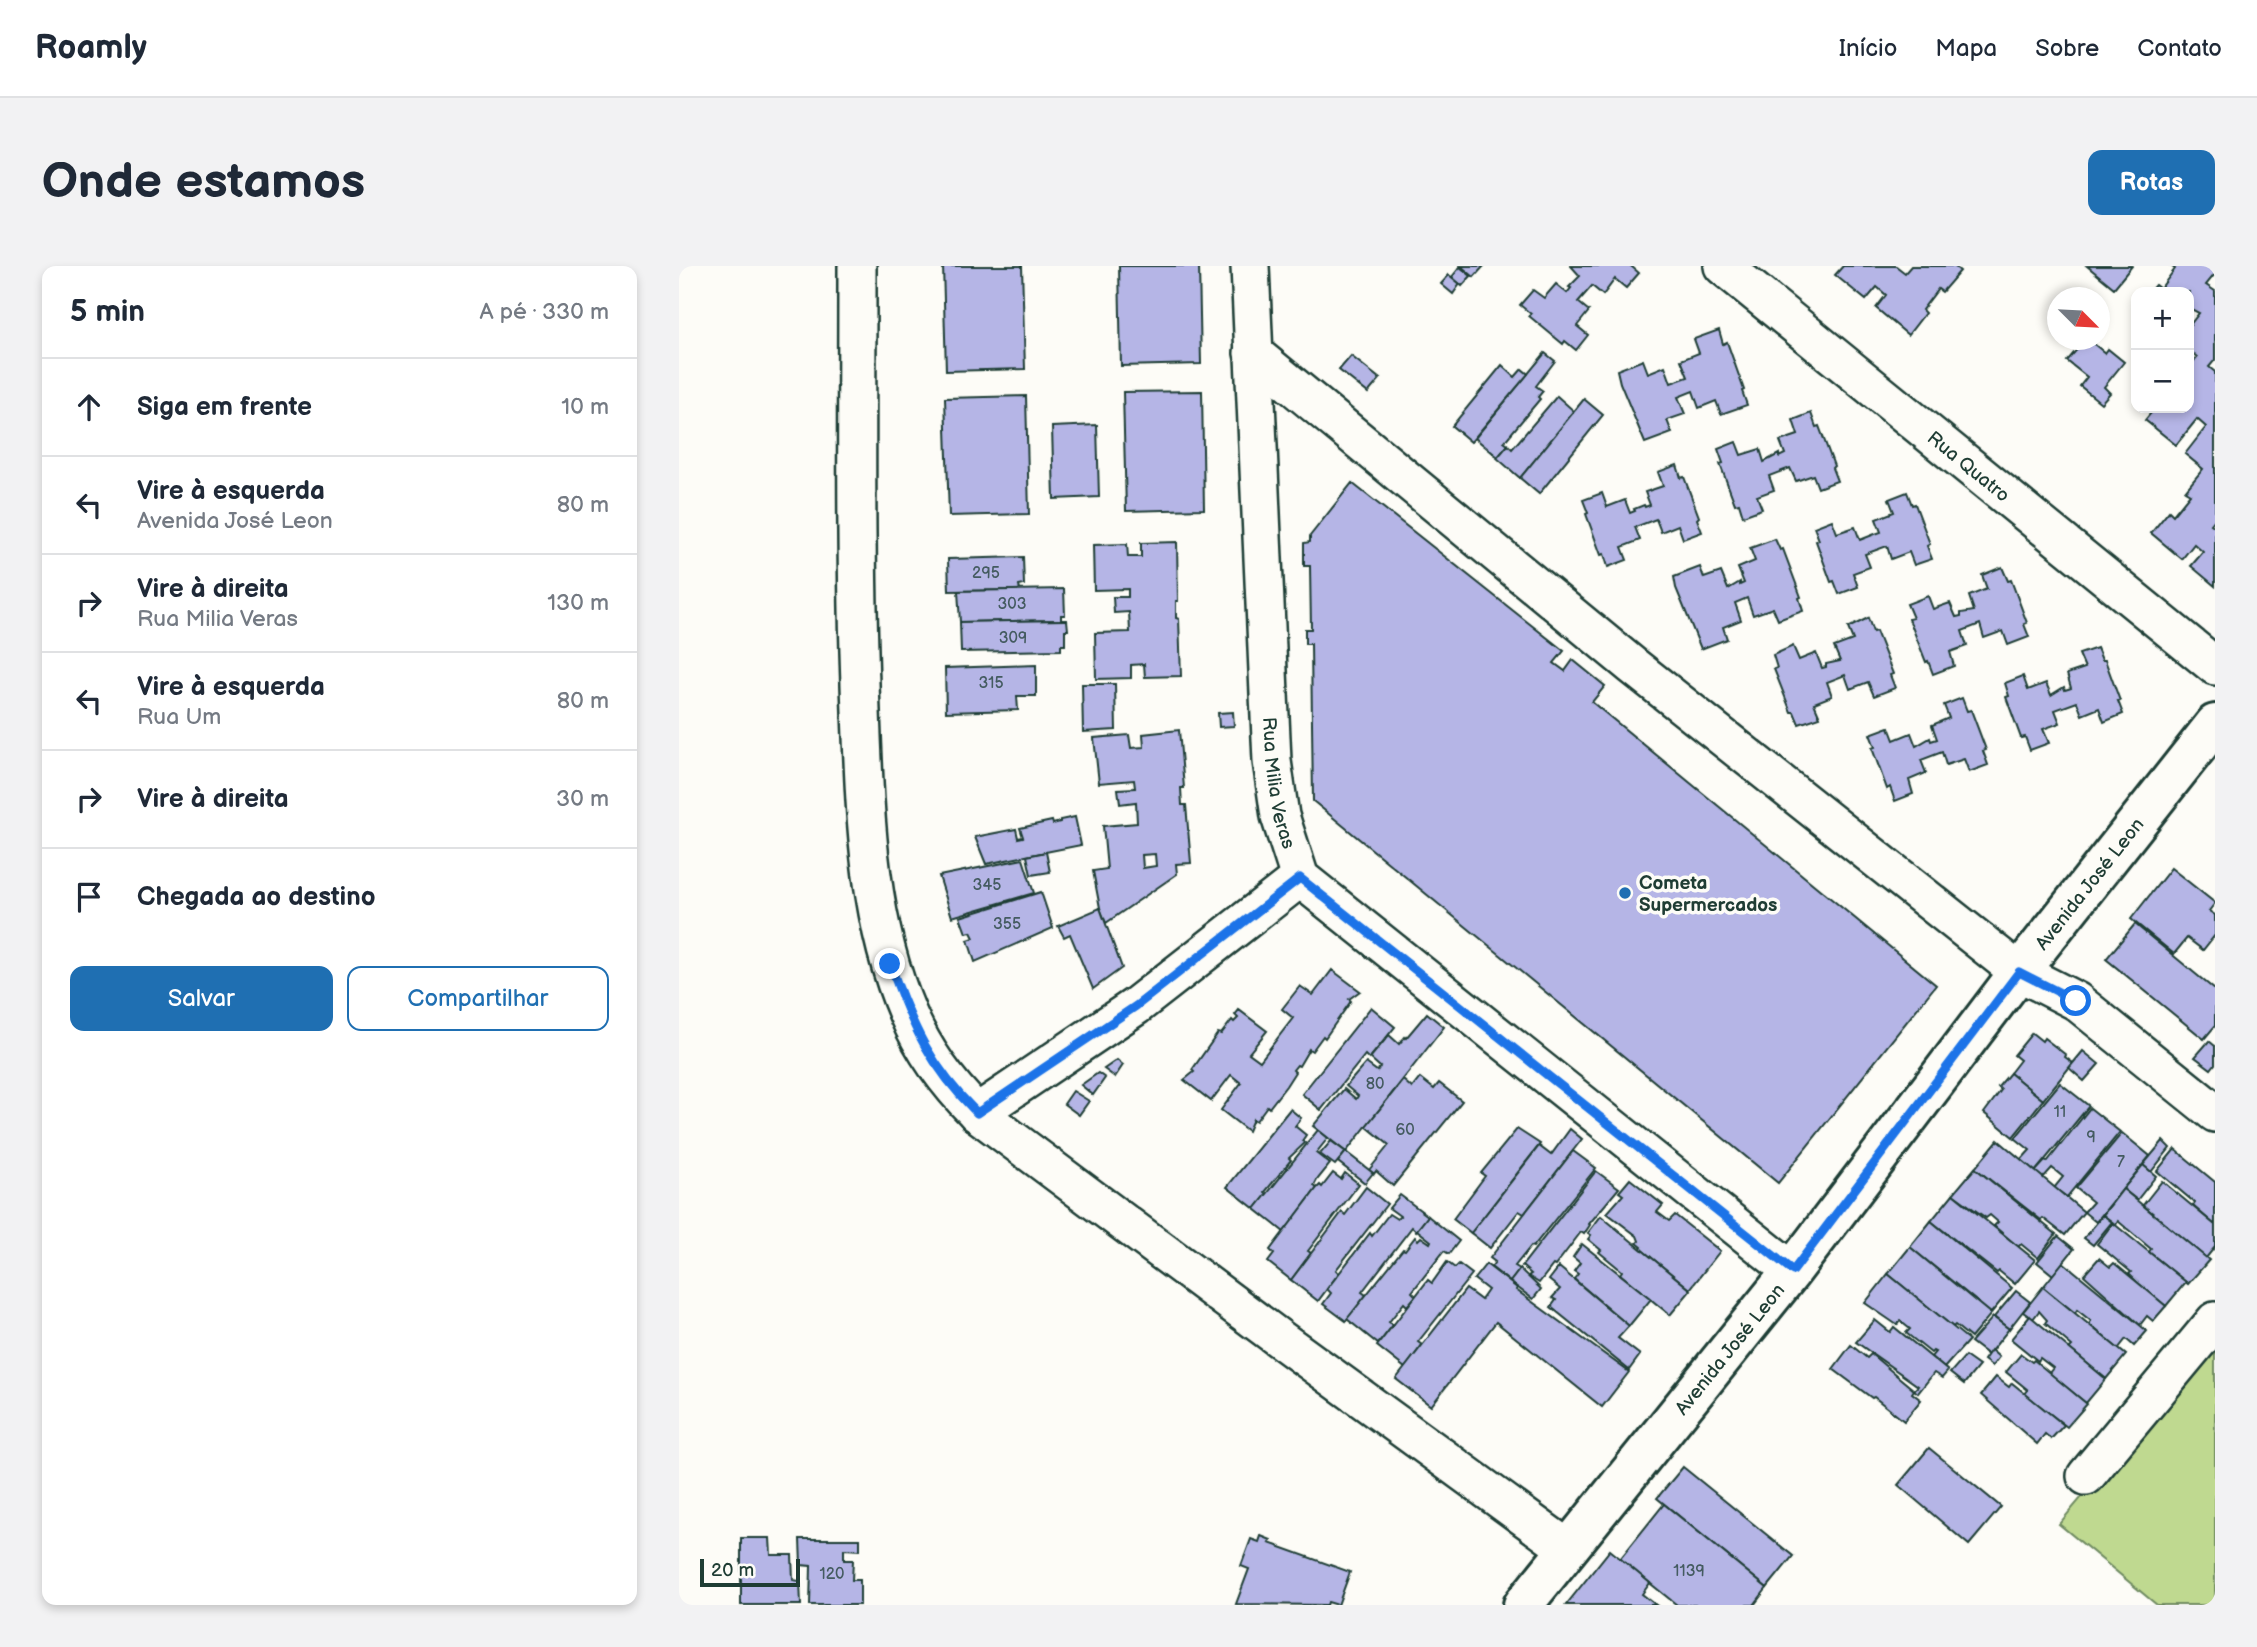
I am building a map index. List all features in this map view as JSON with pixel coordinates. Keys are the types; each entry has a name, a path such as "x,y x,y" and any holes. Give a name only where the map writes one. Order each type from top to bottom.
{"main road":[{"name":"Avenida José Leon","path":"1523,1605 1793,1271 2019,972 2215,724"}],"street":[{"path":"857,266 856,594 866,817 874,893 890,964 907,1013 929,1057 953,1089 977,1113 1568,1549"},
{"name":"Rua Milia Veras","path":"1250,266 1272,761 1280,816 1300,878"},
{"name":"Rua Quatro","path":"1723,266 2215,666"},
{"path":"1253,353 1633,666 2019,972 2076,1001 2215,1113"},
{"path":"977,1113 1136,1006 1300,878 1793,1271"},
{"path":"2086,1476 2215,1321"}],"green space":[{"path":"2215,1339 2215,1605 2157,1605 2059,1524"}],"building":[{"path":"943,266 1022,266 1025,369 946,371"},
{"path":"1119,266 1199,266 1201,364 1121,366"},
{"path":"1461,266 1484,266 1474,277"},
{"path":"1571,266 1631,266 1639,273 1626,288 1615,279 1603,295 1592,286 1578,302 1589,311 1577,326 1588,335 1576,350 1565,341 1563,344 1529,316 1531,314 1520,305 1533,290 1544,298 1556,284 1567,293 1580,276"},
{"path":"1843,266 1896,266 1905,273 1911,266 1954,266 1960,271 1942,292 1938,289 1922,310 1925,313 1908,335 1876,308 1886,295 1877,287 1866,300 1835,275"},
{"path":"2087,266 2132,266 2114,288"},
{"path":"2171,266 2215,266 2215,274 2206,285 2215,291 2215,360 2209,367 2215,372 2215,519 2211,524 2215,527 2215,586 2191,566 2203,552 2194,544 2182,559 2151,533 2169,511 2173,515 2190,494 2185,491 2203,469 2185,454 2206,427 2197,419 2176,445 2145,420 2151,413 2194,413 2194,361 2197,357 2194,354 2194,320 2199,313 2194,310 2194,287 2162,287 2175,269"},
{"path":"1460,267 1471,276 1462,286 1452,277"},
{"path":"1449,275 1460,284 1453,294 1441,284"},
{"path":"1719,330 1723,344 1727,342 1747,405 1721,414 1716,401 1699,408 1693,391 1678,397 1685,414 1667,420 1672,433 1645,443 1617,370 1643,360 1648,373 1665,366 1671,383 1688,377 1681,360 1699,353 1694,339"},
{"path":"2076,350 2101,350 2105,353 2109,350 2124,362 2104,387 2110,393 2101,403 2080,386 2087,377 2067,361"},
{"path":"1545,353 1555,361 1536,386 1543,391 1538,397 1540,399 1504,442 1508,445 1498,457 1475,438"},
{"path":"1351,356 1380,379 1368,393 1339,370"},
{"path":"1502,365 1515,377 1522,369 1528,374 1471,442 1452,426"},
{"path":"1202,391 1204,509 1126,511 1123,392"},
{"path":"1026,396 1029,514 949,516 945,398"},
{"path":"1557,396 1575,412 1520,478 1497,458 1508,445 1512,449"},
{"path":"1584,399 1603,415 1539,494 1520,478"},
{"path":"1811,413 1816,427 1819,426 1837,481 1818,488 1813,475 1796,481 1790,468 1769,476 1774,490 1757,496 1762,509 1743,516 1739,503 1735,504 1720,464 1723,463 1718,449 1736,442 1741,455 1760,449 1764,462 1779,454 1779,457 1785,454 1780,441 1798,435 1793,420"},
{"path":"1097,425 1099,497 1054,499 1052,427"},
{"path":"1677,465 1699,517 1697,519 1702,532 1683,539 1678,525 1661,532 1656,519 1635,527 1640,540 1622,547 1627,560 1608,567 1604,554 1601,555 1583,500 1602,493 1607,507 1625,500 1630,513 1644,505 1650,505 1645,492 1663,486 1658,472"},
{"name":"Cometa Supermercados","path":"1352,483 1564,651 1554,663 1565,671 1573,660 1605,686 1592,702 1936,985 1778,1183 1313,801 1311,644 1305,644 1305,629 1311,629 1310,566 1304,566 1304,543 1310,542 1310,536"},
{"path":"1907,492 1912,505 1915,504 1930,544 1927,546 1932,559 1914,565 1909,552 1891,559 1887,546 1865,554 1870,567 1853,573 1858,587 1839,594 1834,581 1831,582 1816,541 1819,540 1814,527 1832,520 1837,533 1855,527 1860,540 1881,532 1876,519 1894,512 1889,499"},
{"path":"1775,539 1780,550 1783,549 1801,597 1799,598 1803,611 1778,620 1773,608 1753,615 1747,598 1735,603 1741,620 1723,627 1727,639 1701,649 1674,577 1700,567 1704,578 1721,572 1728,589 1740,582 1740,585 1744,583 1738,568 1755,561 1750,548"},
{"path":"1177,542 1176,618 1179,619 1181,676 1145,677 1144,664 1131,665 1131,678 1096,679 1095,633 1130,632 1129,612 1114,613 1113,597 1128,597 1128,589 1094,590 1093,545 1127,544 1128,557 1141,557 1141,543"},
{"path":"1023,557 1024,585 1019,586 1020,590 949,591 948,559"},
{"path":"2002,567 2008,581 2011,580 2027,623 2024,624 2029,637 2008,645 2003,631 1984,638 1980,624 1962,631 1967,646 1950,652 1954,666 1933,674 1909,619 1913,618 1907,604 1928,596 1933,609 1950,603 1956,617 1961,616 1961,613 1974,611 1969,596 1987,589 1982,575"},
{"path":"1064,589 1065,615 1061,615 1061,620 960,622 958,591"},
{"path":"1868,618 1893,674 1890,675 1895,688 1874,696 1868,682 1850,689 1845,675 1827,682 1832,696 1814,703 1820,717 1799,724 1794,712 1791,712 1774,669 1777,668 1773,655 1793,646 1799,660 1816,653 1822,668 1826,667 1826,664 1840,661 1834,647 1853,640 1848,628"},
{"path":"1067,620 1065,645 1061,645 1061,650 961,652 960,622"},
{"path":"2097,648 2102,660 2105,660 2123,714 2104,722 2099,708 2082,715 2077,702 2055,710 2060,723 2043,729 2049,743 2030,750 2025,737 2021,738 2006,697 2009,696 2005,683 2023,676 2028,690 2046,683 2051,695 2064,687 2065,690 2071,688 2067,674 2085,668 2079,654"},
{"path":"1036,665 1036,696 1017,696 1018,710 946,712 945,668"},
{"path":"1082,684 1115,684 1116,730 1083,732"},
{"path":"1962,698 1967,711 1971,710 1986,750 1983,751 1988,765 1969,772 1964,759 1946,765 1942,752 1921,760 1926,773 1909,780 1913,794 1895,801 1890,787 1887,789 1872,748 1875,747 1870,734 1889,727 1894,740 1911,733 1916,746 1930,738 1931,741 1937,739 1932,725 1949,718 1944,705"},
{"path":"1233,712 1234,726 1219,727 1218,713"},
{"path":"1179,730 1184,788 1181,788 1182,805 1186,805 1191,863 1176,864 1177,874 1106,923 1100,908 1093,871 1107,869 1103,826 1137,823 1136,802 1120,804 1118,789 1135,788 1134,780 1099,783 1094,738 1129,735 1131,748 1144,747 1143,734","holes":["1155,854 1156,866 1143,868 1142,855"]},
{"path":"1075,817 1081,845 986,864 975,837 1016,829 1018,838 1023,837 1020,828 1052,821 1053,824"},
{"path":"1046,852 1050,872 1031,875 1027,856"},
{"path":"1023,859 1034,893 952,917 939,876"},
{"path":"2171,868 2215,903 2209,911 2215,915 2215,935 2203,950 2187,938 2174,954 2131,919"},
{"path":"1041,892 1053,928 975,962 968,940 974,938 971,932 966,933 960,917"},
{"path":"1100,908 1122,968 1093,989 1070,934 1064,937 1058,926"},
{"path":"2135,924 2215,990 2215,1026 2204,1039 2106,959"},
{"path":"1332,970 1360,991 1349,999 1351,1001 1325,1038 1323,1036 1312,1051 1309,1049 1269,1108 1267,1106 1256,1121 1253,1119 1248,1131 1221,1110 1241,1083 1231,1075 1211,1101 1184,1080 1194,1072 1192,1070 1218,1033 1221,1034 1232,1020 1234,1022 1238,1018 1235,1015 1239,1010 1267,1031 1249,1053 1260,1061 1293,1018 1282,1009 1300,986 1313,995"},
{"path":"1371,1007 1395,1027 1369,1059 1365,1055 1321,1110 1302,1094"},
{"path":"1427,1013 1444,1027 1346,1152 1313,1126 1344,1089 1356,1099 1358,1096 1346,1086 1366,1063 1377,1071 1380,1067 1370,1058 1389,1035 1399,1044"},
{"path":"2032,1033 2042,1041 2044,1038 2073,1063 2043,1100 2010,1073 2020,1060 2014,1055"},
{"path":"2209,1041 2215,1046 2215,1064 2211,1069 2195,1057"},
{"path":"2083,1051 2099,1064 2084,1081 2069,1068"},
{"path":"1117,1060 1123,1065 1115,1077 1104,1069"},
{"path":"1098,1073 1105,1078 1093,1095 1081,1085"},
{"path":"2010,1073 2043,1100 2013,1137 1984,1113 2001,1090 1998,1087"},
{"path":"1420,1078 1434,1089 1439,1083 1462,1101 1393,1186 1376,1171 1374,1174 1369,1170 1389,1145 1366,1126 1403,1080 1412,1088"},
{"path":"2060,1083 2089,1106 2035,1172 2021,1160 2030,1150 2015,1138"},
{"path":"1073,1091 1089,1101 1079,1115 1064,1104"},
{"path":"2090,1108 2120,1132 2067,1197 2054,1188 2063,1177 2052,1168 2043,1178 2035,1172 2047,1162"},
{"path":"1290,1109 1301,1118 1295,1126 1306,1135 1302,1141 1305,1143 1289,1158 1291,1160 1255,1209 1227,1187"},
{"path":"1517,1129 1540,1144 1471,1233 1453,1219 1485,1176 1481,1173"},
{"path":"1570,1129 1582,1139 1524,1214 1519,1211 1490,1248 1471,1233 1539,1146 1551,1155"},
{"path":"1318,1130 1328,1138 1316,1153 1330,1164 1317,1180 1314,1186 1317,1188 1284,1232 1255,1209"},
{"path":"2122,1133 2150,1156 2096,1222 2084,1212 2093,1202 2076,1188"},
{"path":"1998,1140 2084,1212 2065,1235 2043,1218 2041,1220 1975,1168"},
{"path":"1331,1141 1346,1152 1335,1165 1320,1154"},
{"path":"2163,1141 2170,1148 2151,1172 2143,1165"},
{"path":"2175,1149 2215,1182 2215,1225 2193,1206 2195,1203 2157,1171"},
{"path":"1573,1151 1596,1168 1515,1266 1520,1269 1510,1282 1491,1267 1495,1262 1490,1258"},
{"path":"1346,1152 1373,1173 1365,1183 1338,1162"},
{"path":"2143,1165 2156,1176 2137,1200 2123,1189"},
{"path":"1975,1168 2056,1234 2038,1258 2021,1244 2018,1247 1994,1226 1998,1222 1990,1215 1986,1218 1953,1194"},
{"path":"1596,1171 1619,1188 1584,1234 1581,1232 1539,1283 1528,1276 1531,1274 1522,1266"},
{"path":"1333,1173 1341,1179 1345,1173 1359,1184 1308,1251 1311,1253 1291,1280 1268,1262 1274,1254 1270,1250 1317,1188 1320,1185 1322,1187"},
{"path":"1630,1179 1663,1205 1657,1212 1669,1221 1675,1215 1720,1251 1690,1289 1641,1249 1637,1236 1607,1213 1623,1195 1619,1192"},
{"path":"2162,1181 2215,1225 2215,1247 2206,1258 2143,1205"},
{"path":"1366,1187 1387,1204 1336,1270 1339,1273 1318,1301 1291,1280 1342,1212 1345,1215"},
{"path":"2123,1189 2209,1260 2188,1284 2149,1252 2151,1249 2118,1221 2116,1225 2103,1215"},
{"path":"1953,1194 2035,1260 2015,1284 1931,1221"},
{"path":"1400,1195 1428,1216 1416,1231 1412,1227 1362,1292 1366,1295 1346,1321 1323,1304 1331,1293 1327,1289 1370,1233 1372,1236 1389,1214 1397,1219 1400,1216 1389,1208"},
{"path":"2103,1215 2112,1222 2093,1245 2084,1238"},
{"path":"1428,1216 1459,1241 1449,1254 1444,1251 1412,1292 1416,1296 1407,1306 1404,1303 1389,1322 1393,1325 1378,1344 1347,1319 1415,1237 1418,1240 1421,1237 1430,1243 1431,1241 1417,1230"},
{"path":"1601,1216 1691,1290 1670,1315 1620,1274 1622,1271 1588,1239 1591,1235 1588,1233"},
{"path":"1931,1221 2012,1288 1991,1313 1910,1247"},
{"path":"2113,1223 2186,1282 2166,1306 2097,1244"},
{"path":"2058,1236 2074,1249 2053,1275 2037,1262"},
{"path":"1582,1244 1651,1299 1629,1326 1574,1279 1578,1274 1574,1271 1580,1263 1573,1257"},
{"path":"1910,1247 1991,1314 1971,1338 1955,1325 1953,1327 1888,1274"},
{"path":"2099,1258 2110,1267 2114,1263 2166,1306 2153,1321 2147,1316 2140,1325 2084,1275"},
{"path":"1447,1262 1455,1268 1459,1264 1472,1274 1418,1342 1422,1345 1405,1368 1377,1346 1428,1280 1432,1283"},
{"path":"2063,1262 2147,1331 2134,1346 2126,1339 2118,1349 2089,1324 2091,1321 2077,1310 2075,1313 2043,1287"},
{"path":"1486,1264 1517,1288 1516,1290 1629,1372 1602,1407 1496,1322 1431,1406 1396,1379 1466,1289 1481,1300 1488,1290 1474,1279"},
{"path":"1559,1267 1629,1326 1618,1338 1640,1355 1629,1370 1551,1307 1556,1300 1552,1298 1560,1289 1549,1280"},
{"path":"1520,1269 1541,1289 1533,1299 1510,1282"},
{"path":"1888,1274 1969,1340 1944,1368 1931,1357 1935,1352 1931,1353 1906,1333 1910,1329 1900,1321 1897,1325 1865,1303"},
{"path":"2043,1287 2126,1355 2106,1379 2069,1349 2072,1346 2045,1323 2047,1320 2039,1311 2033,1319 2023,1312"},
{"path":"2016,1291 2030,1302 2009,1329 1994,1317"},
{"path":"2030,1316 2106,1379 2086,1403 2049,1373 2053,1368 2040,1358 2038,1361 2011,1339"},
{"path":"1993,1317 2009,1329 1988,1355 1971,1342"},
{"path":"1875,1320 1890,1332 1894,1327 1948,1371 1942,1378 1934,1373 1918,1393 1914,1390 1918,1386 1856,1342"},
{"path":"1851,1345 1867,1358 1871,1354 1914,1390 1912,1393 1921,1400 1904,1421 1833,1369"},
{"path":"1991,1350 1999,1357 1992,1366 1984,1360"},
{"path":"2021,1354 2032,1362 2034,1360 2087,1404 2067,1427 2025,1394 2028,1390 2006,1372"},
{"path":"1965,1356 1979,1366 1964,1384 1950,1373"},
{"path":"1996,1377 2009,1387 2012,1383 2064,1425 2051,1439 2045,1434 2037,1444 1981,1395"},
{"path":"1929,1448 2001,1507 1969,1545 1898,1485"},
{"path":"1683,1467 1793,1556 1767,1588 1657,1498"},
{"path":"1664,1504 1767,1588 1754,1605 1677,1605 1620,1559"},
{"path":"1261,1536 1271,1540 1269,1543 1350,1572 1338,1605 1328,1602 1327,1605 1236,1604 1249,1569 1241,1566 1251,1539 1259,1542"},
{"path":"741,1538 770,1538 771,1555 792,1555 793,1580 800,1581 801,1605 741,1605"},
{"path":"800,1539 860,1539 860,1550 844,1549 844,1560 853,1560 852,1580 860,1580 860,1605 810,1605 811,1566 801,1565"},
{"path":"1610,1550 1650,1583 1642,1594 1656,1605 1566,1605"}],"place":[{"name":"Cometa Supermercados","path":"1625,893"}],"route":[{"path":"890,964 907,1013 929,1057 953,1089 977,1113 1136,1006 1300,878 1793,1271 2019,972 2076,1001"}]}
